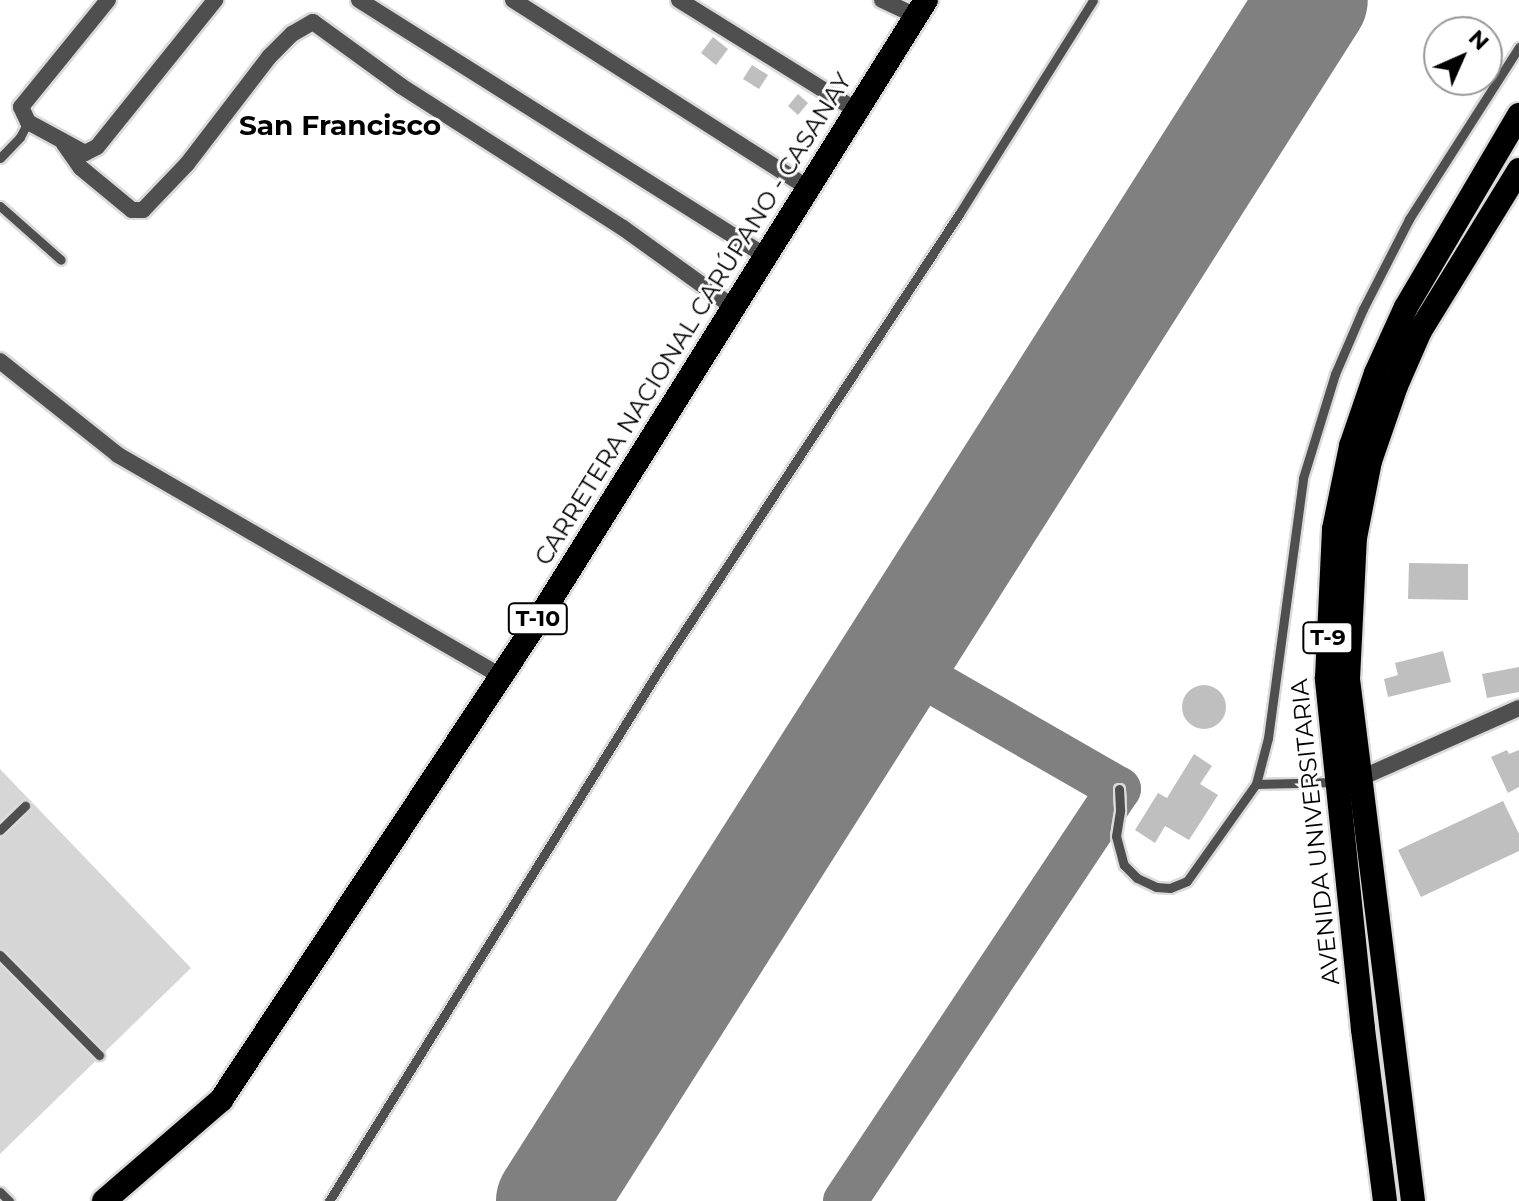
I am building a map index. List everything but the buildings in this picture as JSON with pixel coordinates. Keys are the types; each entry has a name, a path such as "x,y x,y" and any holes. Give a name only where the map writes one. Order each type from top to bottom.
{"highway":[{"name":"CARRETERA NACIONAL CARÚPANO - CASANAY","path":"104,1201 221,1100 501,676 921,8"},
{"name":"AVENIDA UNIVERSITARIA","path":"1413,1201 1348,782 1327,678 1334,529 1351,446 1376,373 1406,307 1519,115"},
{"name":"AVENIDA UNIVERSITARIA","path":"1385,1201 1348,782 1348,679 1355,538 1370,461 1396,386 1420,331 1519,170"}],"street":[{"path":"108,0 21,107 28,122 85,153 97,147 215,0"},
{"path":"359,0 765,256"},
{"path":"513,0 808,188"},
{"path":"679,0 856,110"},
{"path":"882,0 921,8"},
{"path":"64,144 81,168 132,210 143,210 187,164 269,57 292,34 313,22 401,86 623,228 733,307"},
{"path":"0,361 118,455 501,676"},
{"path":"1348,782 1519,708"}],"lane":[{"path":"329,1201 664,662 959,214 1093,0"},
{"path":"1119,789 1116,836 1124,865 1146,882 1170,888 1187,881 1256,784 1268,738 1303,478 1335,374 1363,309 1409,219 1519,47"},
{"path":"0,158 20,137 28,122"},
{"path":"0,206 61,260"},
{"path":"1256,784 1348,782"},
{"path":"0,830 25,806"},
{"path":"0,955 99,1055"},
{"path":"0,1192 9,1201"}],"shaded area":[{"path":"0,769 191,968 0,1154"}],"taxiway":[{"path":"845,1201 1119,789 895,660"}],"runway":[{"path":"551,1201 1313,0"}],"district":[{"name":"San Francisco","path":"340,125"}]}
